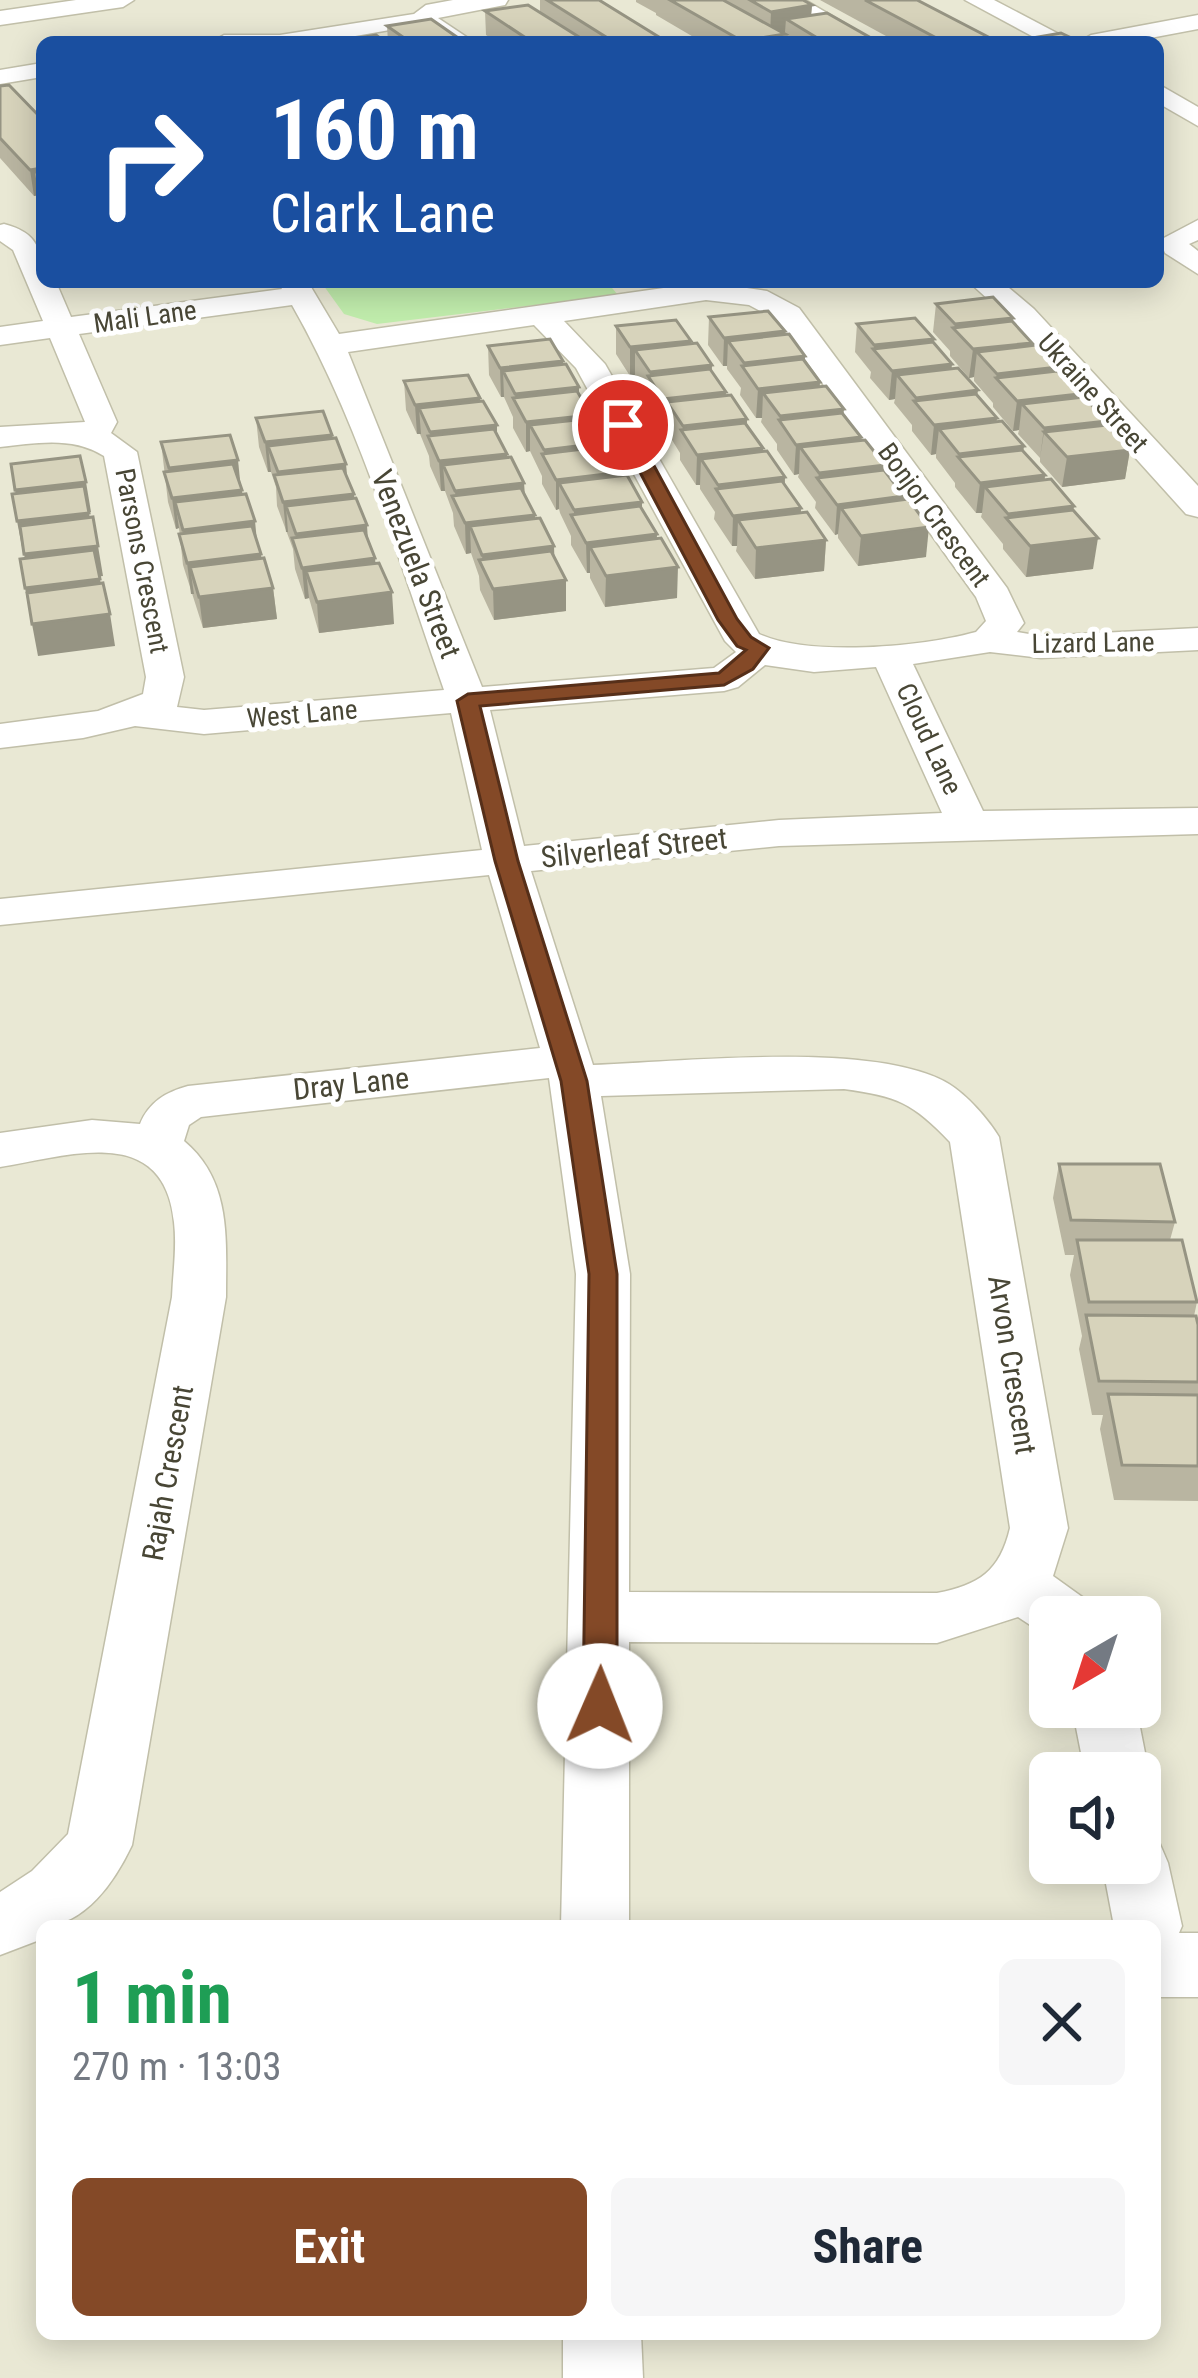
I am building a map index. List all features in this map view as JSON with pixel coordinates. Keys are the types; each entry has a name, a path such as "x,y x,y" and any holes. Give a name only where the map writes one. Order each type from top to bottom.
{"street":[{"path":"0,18 29,6 123,0"},
{"path":"418,21 434,10 497,0"},
{"path":"788,0 853,36"},
{"path":"976,0 1050,36"},
{"path":"29,6 60,36"},
{"path":"296,36 337,21 418,21 449,36"},
{"path":"1123,36 1198,22"},
{"path":"0,76 36,71"},
{"path":"1164,87 1198,79"},
{"path":"1164,92 1198,118"},
{"path":"0,197 16,214 15,224 2,234"},
{"path":"1198,229 1174,240 1174,247 1198,266"},
{"path":"2,234 20,238 36,270"},
{"path":"44,288 101,422 92,436"},
{"name":"Mali Lane","path":"0,337 297,288"},
{"name":"Venezuela Street","path":"297,288 330,345 396,505 468,701 506,861 571,1071 603,1274 595,1920"},
{"name":"Bonjor Crescent","path":"330,345 691,288"},
{"name":"Bonjor Crescent","path":"712,288 756,297 788,314 994,596 1005,623 989,640"},
{"name":"Ukraine Street","path":"991,288 1023,315 1194,498"},
{"path":"541,315 589,364 728,620 744,641 776,656 814,660 956,649 989,640"},
{"name":"Parsons Crescent","path":"0,437 51,432 92,436 120,452 165,676 162,700 136,714"},
{"name":"Lizard Lane","path":"989,640 1041,647 1198,639"},
{"name":"West Lane","path":"136,714 204,722 724,679 746,665 758,648"},
{"name":"Cloud Lane","path":"890,655 968,824"},
{"path":"0,736 94,726 136,714"},
{"name":"Silverleaf Street","path":"0,912 778,833 1198,821"},
{"name":"Dray Lane","path":"158,1143 166,1117 188,1102 571,1071"},
{"name":"Arvon Crescent","path":"571,1071 844,1073 899,1081 934,1096 962,1120 974,1137 1039,1528 1034,1562 1040,1596"},
{"path":"0,1150 123,1134 158,1143"},
{"name":"Rajah Crescent","path":"0,1924 64,1886 90,1858 99,1845 110,1805 199,1297 200,1214 184,1167 158,1143"},
{"name":"Arvon Crescent","path":"602,1617 937,1618 1000,1600 1029,1600"},
{"path":"1139,1884 1147,1920"},
{"path":"1161,1964 1198,1966"},
{"path":"602,2340 603,2378"}],"shaded area":[{"path":"0,0 1198,0 1198,2378 0,2378"}],"green space":[{"path":"325,288 612,288 618,295 377,324 344,314"}],"building":[{"path":"547,0 599,0 657,36 604,36"},
{"path":"670,0 723,0 785,34 733,36"},
{"path":"750,0 803,0 812,5 771,12"},
{"path":"865,0 917,0 986,36 933,36"},
{"path":"528,5 577,36 523,36 485,11"},
{"path":"827,13 867,36 814,36 786,19"},
{"path":"431,19 455,36 401,36 387,26"},
{"path":"9,85 36,113 36,169 30,170 0,138 0,86"},
{"path":"993,297 1013,318 955,324 936,304"},
{"path":"768,311 785,331 724,338 709,317"},
{"path":"915,318 934,339 874,345 857,324"},
{"path":"676,320 691,341 630,347 616,326"},
{"path":"1012,321 1032,343 973,349 953,328"},
{"path":"789,334 805,356 744,363 728,341"},
{"path":"550,339 563,361 500,368 488,346"},
{"path":"933,342 952,364 892,371 873,349"},
{"path":"697,343 712,365 650,372 635,350"},
{"path":"1036,345 1058,367 997,374 977,352"},
{"path":"803,359 820,382 758,389 742,366"},
{"path":"566,364 579,387 515,394 503,371"},
{"path":"958,368 978,390 916,398 897,375"},
{"path":"710,369 726,392 663,399 648,376"},
{"path":"1057,371 1079,394 1017,401 996,378"},
{"path":"468,375 480,398 415,405 404,381"},
{"path":"826,386 844,409 780,416 763,393"},
{"path":"577,391 591,415 526,422 513,398"},
{"path":"976,394 997,418 934,425 914,401"},
{"path":"731,395 747,419 683,426 667,402"},
{"path":"1084,397 1107,421 1044,428 1022,404"},
{"path":"483,401 497,425 430,432 419,408"},
{"path":"323,411 332,435 265,442 256,418"},
{"path":"842,413 861,437 796,445 779,420"},
{"path":"595,418 610,442 544,450 530,425"},
{"path":"1002,421 1024,446 959,454 939,429"},
{"path":"745,423 763,448 697,455 681,430"},
{"path":"1107,425 1130,450 1067,457 1044,432"},
{"path":"494,429 507,454 439,461 428,436"},
{"path":"230,435 238,460 169,468 161,442"},
{"path":"336,438 346,464 278,472 268,446"},
{"path":"865,440 885,465 819,473 800,447"},
{"path":"608,446 623,472 556,480 542,454"},
{"path":"1022,450 1045,475 980,483 958,457"},
{"path":"767,451 785,477 718,485 701,459"},
{"path":"80,456 86,482 15,490 11,464"},
{"path":"511,457 524,483 455,491 443,465"},
{"path":"233,464 242,490 172,498 164,472"},
{"path":"343,468 354,494 283,502 274,475"},
{"path":"884,470 904,496 837,505 817,478"},
{"path":"627,475 642,502 574,510 559,483"},
{"path":"1051,479 1074,506 1008,514 985,487"},
{"path":"782,481 801,508 733,516 716,489"},
{"path":"84,486 89,513 17,521 12,494"},
{"path":"521,488 535,515 465,523 452,496"},
{"path":"246,494 255,521 183,530 175,502"},
{"path":"356,498 367,525 296,534 286,506"},
{"path":"908,499 929,527 861,536 841,508"},
{"path":"640,506 657,534 586,543 571,515"},
{"path":"1073,510 1098,538 1030,546 1006,518"},
{"path":"807,512 826,540 756,548 738,520"},
{"path":"93,517 98,546 24,554 20,526"},
{"path":"540,518 554,546 482,555 470,526"},
{"path":"252,526 261,554 187,563 179,534"},
{"path":"364,530 375,558 302,568 292,538"},
{"path":"661,538 678,567 606,576 590,547"},
{"path":"94,550 100,579 25,588 20,559"},
{"path":"551,551 566,580 493,589 479,560"},
{"path":"264,558 273,588 199,597 190,567"},
{"path":"379,563 392,592 317,602 306,571"},
{"path":"103,583 110,614 32,624 27,593"},
{"path":"1059,1164 1160,1164 1175,1222 1071,1220"},
{"path":"1077,1240 1182,1240 1197,1302 1089,1302"},
{"path":"1086,1315 1196,1316 1198,1382 1099,1381"},
{"path":"1108,1394 1198,1395 1198,1466 1122,1465"}],"route":[{"path":"600,1706 603,1274 574,1081 506,861 468,701 724,679 746,665 758,648 744,641 728,620 623,425"}]}
